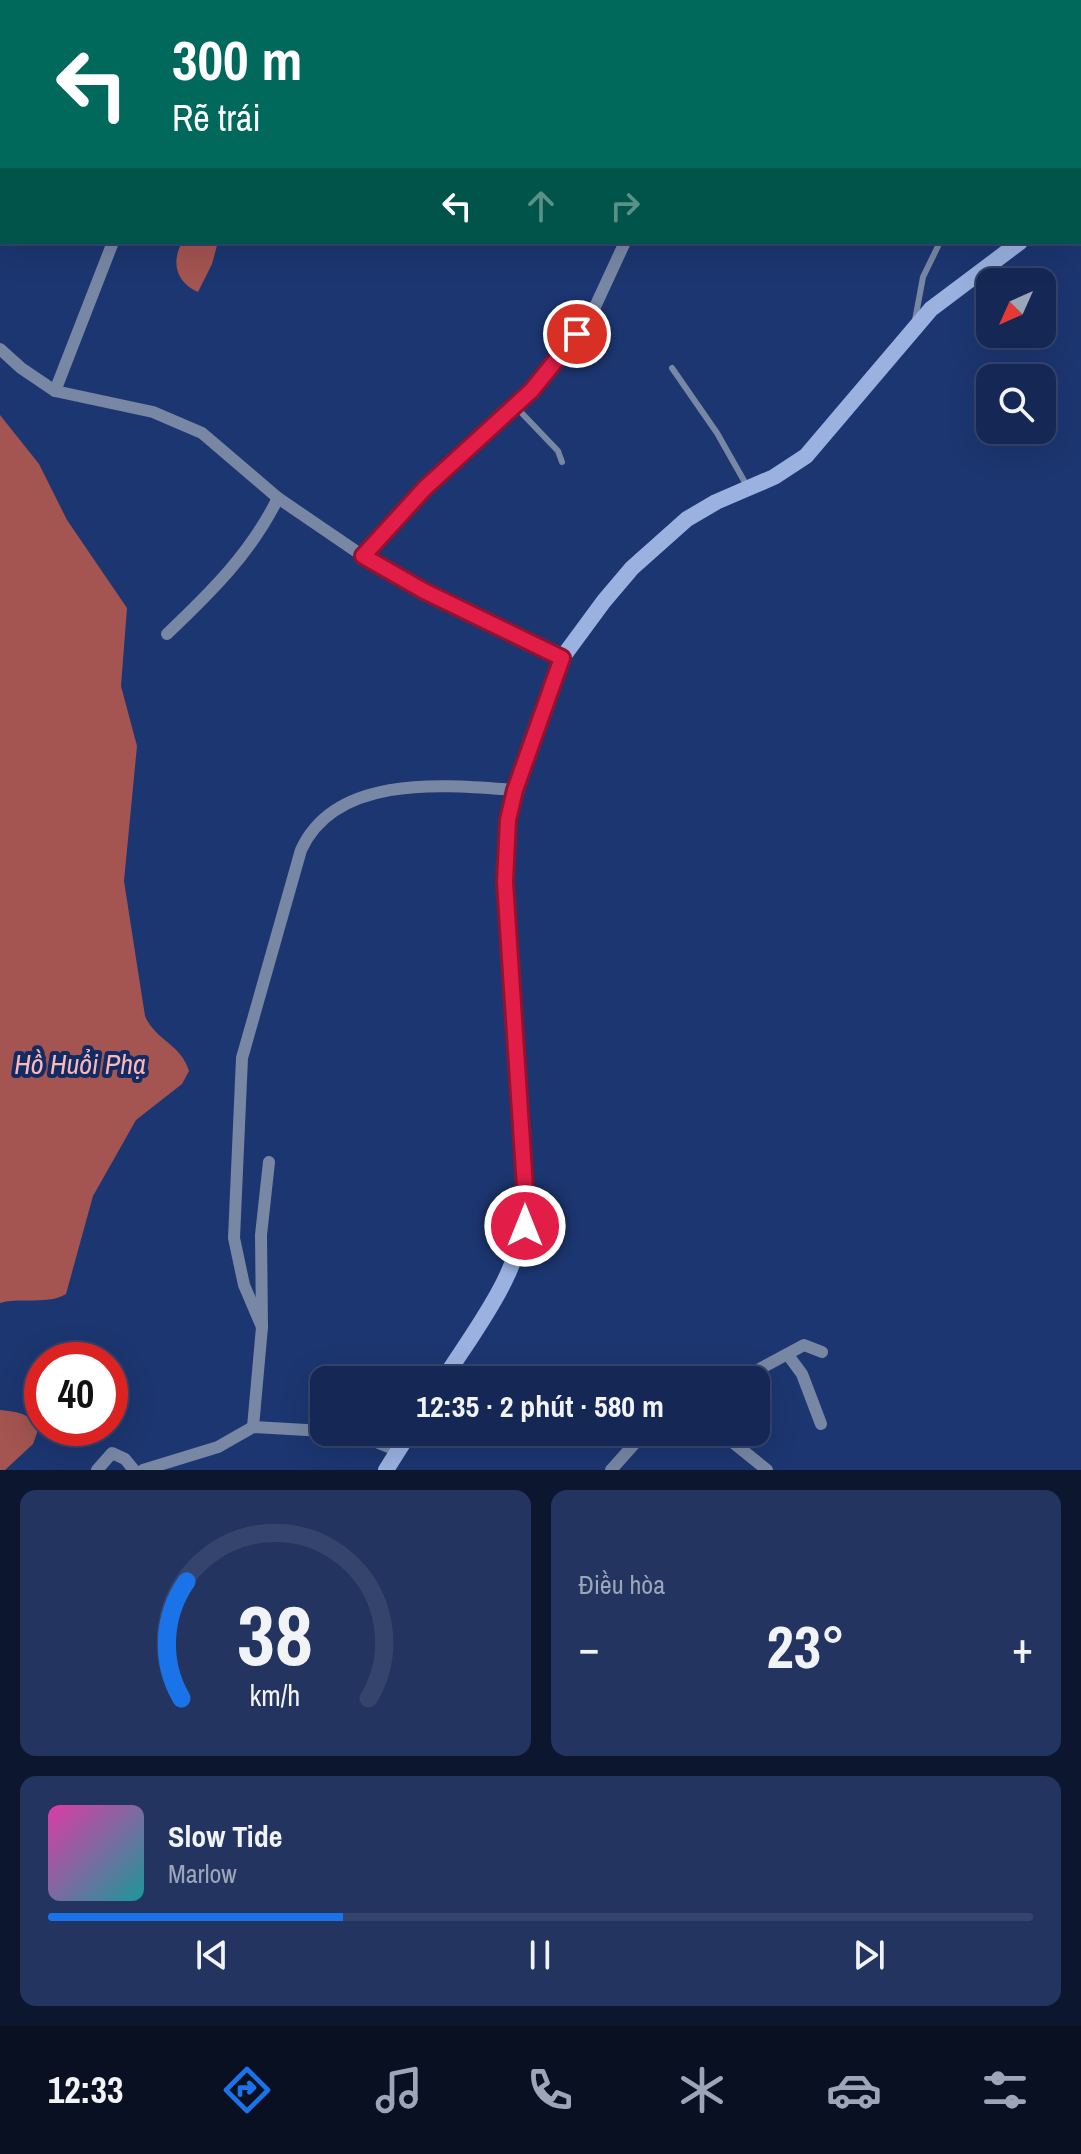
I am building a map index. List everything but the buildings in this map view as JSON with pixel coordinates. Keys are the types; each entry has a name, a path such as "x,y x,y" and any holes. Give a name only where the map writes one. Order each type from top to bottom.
{"street":[{"path":"55,391 112,244"},
{"path":"363,556 425,488 553,367 598,299 624,244"},
{"path":"452,1366 506,1280 525,1226 505,882 508,820 515,790 562,658 604,601 662,538 716,502 774,477 806,456 914,327 945,296 1017,244"},
{"path":"0,349 55,391 153,412 202,433 278,498 363,556 424,591 562,658"},
{"path":"167,634 242,558 278,498"},
{"path":"262,1327 244,1285 234,1238 242,1058 308,834 323,816 348,804 400,789 424,784 515,790"},
{"path":"253,1427 262,1327 261,1235 269,1162"},
{"path":"766,1366 804,1345 822,1352"},
{"path":"788,1355 802,1374 821,1424"},
{"path":"143,1470 218,1447 253,1427 310,1430"},
{"path":"386,1446 398,1451"},
{"path":"386,1470 401,1446"},
{"path":"611,1470 632,1446"},
{"path":"737,1446 767,1470"},
{"path":"97,1470 112,1453 125,1459 134,1470"}],"lane":[{"path":"914,327 923,277 939,244"},
{"path":"672,368 717,433 748,489"},
{"path":"515,406 558,451 562,462"}],"water":[{"path":"181,244 217,244 212,264 198,292 180,277 176,264"},
{"name":"Hồ Huổi Phạ","path":"0,415 39,464 67,520 127,608 121,686 137,746 124,881 145,1016 155,1031 180,1055 189,1071 182,1084 136,1120 93,1196 66,1294 51,1299 0,1303"},
{"path":"0,1410 17,1412 24,1415 24,1446 31,1446 5,1470 0,1470"}],"route":[{"path":"525,1226 505,848 515,790 562,658 424,591 363,556 425,488 532,390 577,334"}]}
